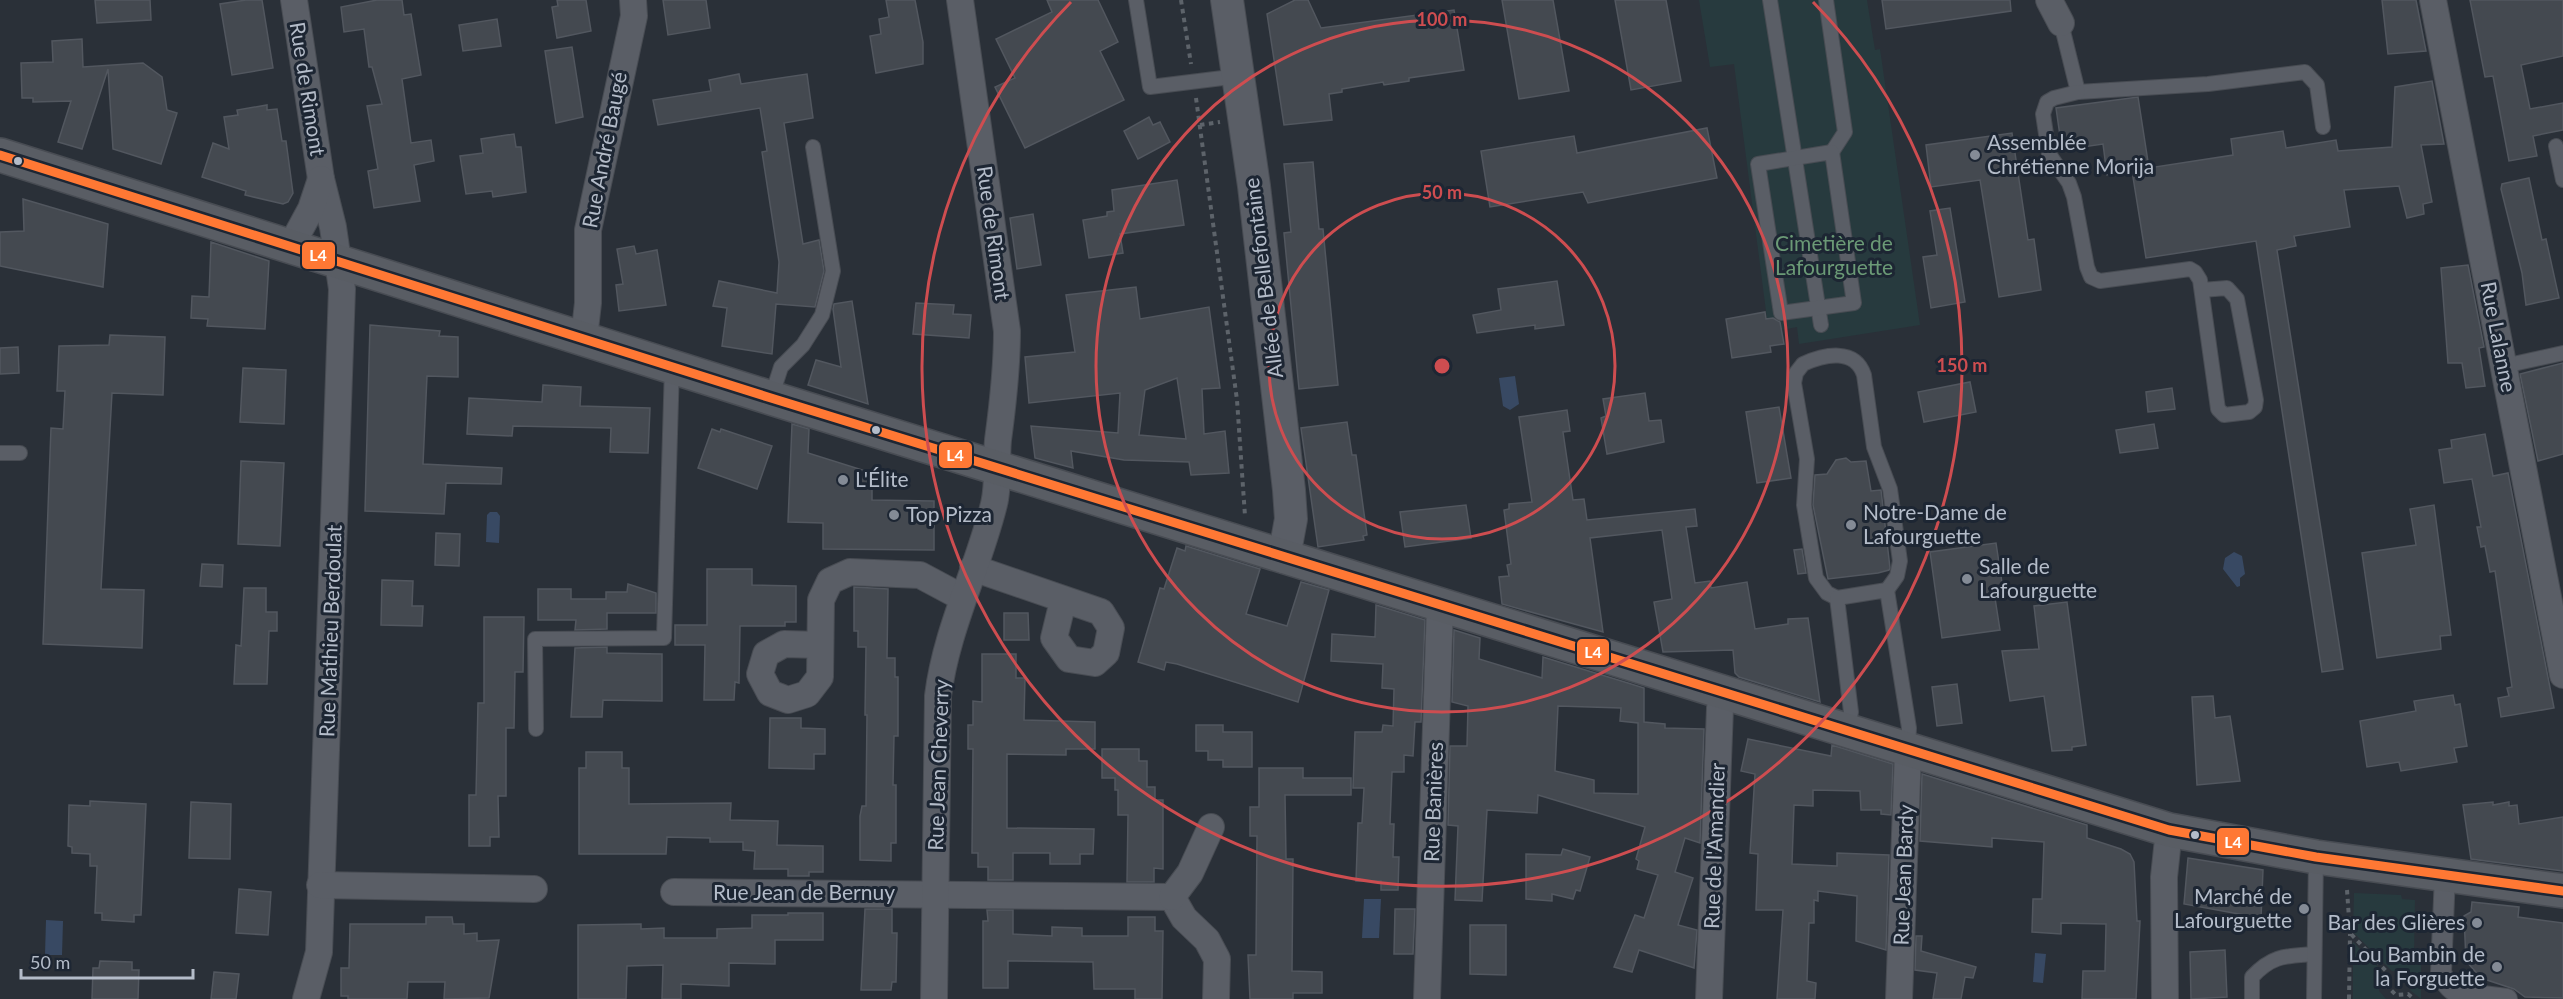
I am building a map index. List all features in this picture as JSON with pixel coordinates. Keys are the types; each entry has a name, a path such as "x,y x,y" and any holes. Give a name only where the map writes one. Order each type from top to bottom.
{"main road":[{"path":"0,155 771,398 2169,830 2327,859 2563,891"}],"street":[{"name":"Rue de Rimont","path":"294,0 321,178 338,261"},
{"name":"Rue André Baugé","path":"584,338 588,303 588,230 634,16 633,0"},
{"name":"Rue de Rimont","path":"960,0 1007,331 1007,376 997,467"},
{"name":"Allée de Bellefontaine","path":"1227,0 1239,76 1289,490 1291,519 1284,557"},
{"path":"2049,0 2061,23"},
{"name":"Rue Lalanne","path":"2433,0 2563,675"},
{"name":"Rue de Rimont","path":"291,246 314,204 321,178"},
{"name":"Rue Mathieu Berdoulat","path":"306,999 319,952 340,405 342,289 338,261"},
{"name":"Rue Jean Cheverry","path":"934,999 938,696 941,674 994,502 997,467"},
{"path":"973,568 1063,601"},
{"path":"820,645 821,600 830,581 850,572 920,575 963,598"},
{"name":"Rue Banières","path":"1427,999 1440,606"},
{"name":"Rue de l'Amandier","path":"1709,999 1720,708 1723,693"},
{"name":"Rue Jean Bardy","path":"1899,999 1908,751"},
{"path":"1211,827 1190,873 1172,897 1184,918 1207,940 1217,959 1216,999"},
{"path":"2165,999 2164,877 2169,830"},
{"path":"2445,874 2441,972 2445,982 2451,990 2458,993 2507,999"},
{"path":"320,885 534,889"},
{"name":"Rue Jean de Bernuy","path":"674,892 1172,897"}],"lane":[{"path":"1136,0 1150,87 1239,76"},
{"path":"1770,0 1821,325"},
{"path":"1826,0 1845,132 1832,152 1854,303 1781,313 1758,164 1832,152"},
{"path":"2061,23 2078,92"},
{"path":"2202,290 2227,288 2237,299 2256,400 2255,408 2249,412 2224,415 2218,409 2202,290 2195,272 2190,270 2100,281 2091,277 2086,267 2074,198 2069,183 2049,154 2043,114 2048,102 2054,98 2078,92 2208,84 2305,72 2317,85 2324,127"},
{"path":"2556,146 2563,180"},
{"path":"771,398 781,367 803,345 822,315 833,271 813,147"},
{"path":"2504,366 2563,353"},
{"path":"1887,590 1837,598 1827,593 1816,578 1804,505 1807,459 1794,383 1796,373 1803,364 1835,356 1852,357 1860,365 1874,447 1888,482 1900,561 1897,576 1887,590 1909,728 1908,751"},
{"path":"536,729 535,639 664,638 672,366"},
{"path":"0,453 20,453"},
{"path":"1837,598 1851,712 1847,731"},
{"path":"2313,999 2314,954 2327,859"},
{"path":"2252,999 2252,977 2263,965 2280,957 2314,954"}],"path":[{"name":"Allée de Bellefontaine","path":"1181,0 1238,400 1246,544"},
{"path":"2327,859 2349,892 2349,999"},
{"path":"2350,933 2387,972 2388,987 2397,997 2408,994 2414,999"}],"green space":[{"name":"Cimetière de Lafourguette","path":"1699,0 1867,0 1875,50 1880,49 1920,325 1799,344 1797,327 1782,330 1780,317 1767,319 1734,64 1710,67"},
{"path":"2354,893 2401,895 2402,899 2415,900 2414,956 2421,956 2421,999 2410,990 2413,980 2404,970 2392,971 2353,932"},
{"path":"2353,942 2382,971 2379,974 2379,991 2386,999 2353,999"}],"water":[{"path":"1515,376 1519,404 1510,410 1503,406 1499,378"},
{"path":"490,512 497,512 500,516 499,543 486,542 487,515"},
{"path":"2234,552 2242,556 2245,574 2240,578 2240,586 2237,587 2223,569 2225,558"},
{"path":"1364,899 1381,899 1379,938 1362,938"},
{"path":"46,920 63,921 62,955 45,955"},
{"path":"2035,953 2046,954 2043,983 2033,982"}],"building":[{"path":"95,0 150,0 151,20 97,23"},
{"path":"262,0 273,68 232,75 220,4"},
{"path":"377,0 402,0 404,15 411,14 421,75 402,79 411,143 431,140 434,161 414,165 420,201 374,208 368,171 378,169 367,106 382,104 372,67 369,67 364,29 344,32 341,7"},
{"path":"557,0 586,0 591,31 557,38 552,7 558,6"},
{"path":"663,0 706,0 710,28 668,35"},
{"path":"886,0 915,0 923,42 923,64 876,73 870,36 881,34 879,19 889,17"},
{"path":"1047,0 1098,0 1118,42 1100,51 1124,100 1025,148 995,87 1015,78 996,39 1052,12"},
{"path":"1295,0 1308,0 1321,28 1454,10 1464,70 1409,78 1409,81 1384,85 1383,82 1342,89 1342,92 1329,94 1332,120 1284,125 1267,14"},
{"path":"1502,0 1553,0 1569,91 1519,99"},
{"path":"1615,0 1666,0 1681,81 1631,90"},
{"path":"1882,0 2010,0 2011,11 1886,29"},
{"path":"2382,0 2416,0 2426,51 2388,54"},
{"path":"2470,0 2563,0 2563,56 2521,65 2530,109 2563,103 2563,130 2533,136 2537,156 2509,161 2493,76 2485,77"},
{"path":"497,19 501,46 463,51 459,25"},
{"path":"82,39 83,67 143,63 162,77 167,110 177,113 161,164 113,149 108,69 82,149 58,142 71,101 33,102 33,98 22,98 21,63 53,62 52,41"},
{"path":"572,47 583,117 556,123 545,51"},
{"path":"739,74 741,84 807,74 813,118 784,123 803,244 819,240 824,271 815,307 776,304 772,354 722,346 727,308 713,306 719,281 777,293 779,262 762,152 767,151 760,108 658,125 653,100 711,91 709,80"},
{"path":"2432,81 2444,144 2421,145 2432,202 2423,204 2424,214 2407,218 2399,186 2344,190 2350,227 2294,236 2296,246 2277,250 2343,669 2322,672 2256,241 2146,258 2132,171 2107,175 2103,144 2062,150 2056,108 2138,97 2149,168 2233,155 2231,139 2283,131 2286,148 2336,140 2338,151 2392,147 2395,87"},
{"path":"267,105 267,110 277,109 282,141 286,141 293,193 288,202 283,204 245,195 246,191 202,177 213,143 229,149 224,117 238,115 237,110"},
{"path":"1149,117 1153,125 1160,122 1170,142 1138,159 1124,131"},
{"path":"1707,128 1717,178 1588,203 1583,192 1490,207 1481,151 1574,136 1577,153"},
{"path":"2012,133 2028,240 2034,239 2041,290 1999,297 1980,180 1931,187 1926,145"},
{"path":"514,134 516,147 521,147 526,192 493,197 492,191 466,194 460,156 483,153 481,139"},
{"path":"1313,162 1319,229 1323,229 1338,385 1299,389 1284,233 1291,232 1284,164"},
{"path":"2529,178 2542,240 2546,239 2559,298 2526,305 2522,273 2501,189 2502,184"},
{"path":"1177,180 1184,225 1120,234 1123,253 1089,258 1083,220 1107,216 1107,212 1114,211 1112,190"},
{"path":"23,199 108,224 103,287 0,266 0,232 24,231"},
{"path":"1950,208 1965,302 1931,308 1923,257 1937,255 1930,211"},
{"path":"1033,214 1041,265 1017,269 1010,218"},
{"path":"211,242 269,261 265,329 207,326 208,319 191,318 192,296 209,297"},
{"path":"634,246 636,254 657,250 666,305 619,311 616,285 623,284 617,249"},
{"path":"2468,265 2484,347 2479,348 2485,386 2466,388 2462,363 2448,363 2441,268"},
{"path":"1557,281 1564,325 1535,329 1535,325 1477,333 1473,315 1501,310 1498,289"},
{"path":"1136,287 1140,319 1209,307 1220,388 1202,389 1204,434 1225,431 1229,473 1191,475 1189,462 1124,460 1071,451 1073,468 1035,458 1031,426 1118,433 1120,393 1029,403 1025,357 1075,352 1066,295","holes":["1177,378 1186,439 1139,435 1145,390"]},
{"path":"852,301 868,404 808,385 816,360 841,367 833,309 834,304"},
{"path":"916,303 954,305 953,314 971,315 969,338 913,334"},
{"path":"1765,312 1766,319 1773,318 1780,322 1784,344 1770,346 1771,352 1732,358 1726,319"},
{"path":"370,325 440,331 439,336 458,337 458,377 427,376 423,464 502,468 501,484 446,483 444,514 365,511"},
{"path":"110,335 165,337 163,395 112,393 101,589 144,590 142,648 43,644 51,428 63,429 65,391 57,391 59,346 109,345"},
{"path":"18,347 19,373 0,374 0,348"},
{"path":"2563,363 2563,454 2538,461 2520,374"},
{"path":"243,368 286,370 284,424 240,422"},
{"path":"1970,382 1976,412 1924,422 1918,392"},
{"path":"543,385 581,387 580,406 650,408 648,453 610,452 611,428 513,426 512,436 467,434 469,398 542,402"},
{"path":"2172,388 2175,409 2148,412 2146,392"},
{"path":"1645,393 1649,421 1661,420 1664,442 1607,454 1601,418 1606,416 1603,399"},
{"path":"1779,407 1791,478 1757,483 1746,412"},
{"path":"1567,410 1570,431 1563,432 1573,500 1584,499 1587,520 1695,509 1697,526 1686,527 1695,583 1710,581 1711,588 1747,582 1755,629 1788,624 1788,619 1808,618 1820,702 1739,677 1735,673 1733,650 1663,652 1654,602 1672,599 1662,530 1590,538 1603,632 1502,604 1499,577 1509,576 1507,565 1511,564 1504,510 1509,509 1509,504 1532,502 1519,417"},
{"path":"1347,422 1352,455 1356,455 1367,535 1363,536 1364,540 1318,547 1301,428"},
{"path":"792,424 809,429 808,453 872,473 872,500 934,501 934,550 823,549 823,523 788,522"},
{"path":"2154,424 2158,448 2120,453 2116,430"},
{"path":"712,429 720,432 721,429 772,446 757,489 698,468"},
{"path":"2485,434 2493,476 2508,473 2554,708 2501,717 2498,698 2509,696 2507,688 2512,687 2495,571 2490,572 2485,546 2481,547 2477,527 2481,527 2472,479 2444,483 2439,450 2452,448 2451,440"},
{"name":"Notre-Dame de Lafourguette","path":"1846,458 1851,462 1866,461 1871,491 1881,490 1890,568 1878,573 1828,579 1813,505 1815,475 1827,474 1836,460"},
{"path":"241,461 284,463 280,546 238,544"},
{"path":"1466,505 1471,538 1405,547 1400,512"},
{"path":"2434,505 2451,635 2440,636 2441,649 2377,658 2362,553 2416,545 2410,509"},
{"path":"436,533 460,534 459,566 435,565"},
{"name":"Salle de Lafourguette","path":"1996,543 2004,596 1995,598 2000,630 1942,638 1930,552"},
{"path":"1186,546 1260,569 1246,614 1287,626 1301,582 1329,590 1298,702 1177,664 1166,662 1164,670 1138,662 1160,588 1164,589 1177,548 1185,551"},
{"path":"1802,549 1806,573 1798,574 1794,550"},
{"path":"202,564 223,565 222,587 200,586"},
{"path":"707,569 752,569 752,585 796,586 796,622 785,622 785,626 740,626 739,683 735,682 734,700 704,700 705,645 675,645 675,625 707,625"},
{"path":"382,580 413,581 412,606 423,606 422,626 381,625"},
{"path":"628,584 656,593 656,613 607,613 607,629 575,630 576,620 538,620 538,589 571,589 571,599 606,599 606,592 627,592"},
{"path":"854,587 888,589 887,658 895,658 895,677 898,677 898,736 894,736 893,785 896,785 896,843 891,843 891,861 860,860 860,816 862,806 866,806 866,647 858,647 858,631 854,631"},
{"path":"244,588 266,588 266,612 277,612 277,631 269,631 267,684 234,684 236,645 241,646"},
{"path":"2067,602 2086,745 2072,747 2072,750 2052,751 2044,696 2010,701 2002,651 2039,649 2034,606"},
{"path":"1376,605 1425,620 1421,722 1415,722 1413,756 1404,755 1404,772 1392,772 1390,824 1394,824 1393,857 1399,857 1398,890 1381,890 1381,881 1356,881 1358,823 1362,823 1364,788 1353,788 1355,732 1382,732 1383,725 1393,726 1394,689 1382,688 1383,664 1331,661 1332,634 1375,637"},
{"path":"1004,613 1028,613 1029,640 1004,640"},
{"path":"484,617 524,617 523,672 515,672 514,728 506,728 506,796 498,796 499,837 490,837 490,846 469,846 469,795 476,795 478,703 484,703"},
{"path":"1454,630 1480,638 1479,659 1542,678 1543,657 1628,683 1644,688 1644,722 1665,724 1665,728 1704,729 1700,843 1685,838 1675,872 1693,878 1678,925 1697,930 1694,968 1639,950 1632,972 1614,967 1635,915 1644,918 1658,875 1637,869 1639,861 1636,859 1645,827 1538,795 1537,813 1487,810 1482,901 1455,900 1458,826 1448,825 1450,746 1467,746 1468,706 1452,702","holes":["1558,706 1621,708 1620,721 1638,723 1638,794 1594,793 1594,780 1555,771"]},
{"path":"607,647 607,653 662,654 662,701 603,700 602,717 571,717 575,648"},
{"path":"982,654 1016,654 1016,678 1025,678 1024,720 1095,722 1095,749 1066,749 1066,755 1007,754 1007,828 1094,829 1093,854 1080,854 1080,864 1050,864 1050,853 1013,853 1013,880 988,880 988,867 978,867 978,853 972,853 973,749 968,749 968,725 973,725 973,701 982,702"},
{"path":"1957,684 1962,723 1937,726 1932,687"},
{"path":"2453,695 2455,705 2460,704 2467,746 2454,748 2457,762 2401,771 2399,762 2367,767 2360,721 2416,711 2414,701"},
{"path":"2213,696 2215,718 2230,716 2240,781 2197,785 2192,697"},
{"path":"770,718 801,718 801,728 825,729 825,754 814,754 814,769 769,768"},
{"path":"1196,725 1223,725 1223,732 1252,732 1252,767 1223,767 1223,760 1208,760 1208,751 1196,751"},
{"path":"1748,739 1831,756 1832,745 1893,764 1891,815 1881,814 1881,810 1861,810 1860,791 1813,790 1813,806 1794,805 1792,864 1837,866 1837,853 1889,855 1886,950 1856,941 1857,896 1818,891 1818,901 1814,900 1814,923 1809,923 1807,981 1816,983 1815,999 1777,999 1783,910 1756,910 1758,854 1750,853 1755,774 1741,771"},
{"path":"1102,749 1139,749 1139,761 1147,761 1147,787 1155,787 1155,800 1163,800 1163,869 1154,868 1154,882 1127,882 1128,815 1118,815 1118,790 1115,790 1115,778 1102,778"},
{"path":"586,752 622,752 622,768 629,768 629,804 731,803 730,820 778,821 777,845 823,846 823,872 809,872 809,876 788,876 788,869 754,869 755,851 743,850 743,842 710,842 710,838 667,837 666,854 579,854 579,768 586,768"},
{"path":"1259,768 1303,768 1303,778 1351,778 1351,795 1285,795 1286,859 1293,859 1292,971 1322,972 1322,993 1293,993 1293,999 1250,999 1248,955 1256,955 1257,836 1250,836 1250,807 1259,807"},
{"path":"1922,774 2087,825 2087,838 2130,854 2134,862 2137,921 2140,921 2136,999 2082,999 2083,971 2105,971 2106,924 2061,923 2061,934 2032,932 2033,899 2042,899 2044,842 1992,838 1992,847 1920,841"},
{"path":"90,801 146,804 141,915 134,915 134,922 102,920 102,913 95,913 97,866 90,866 90,854 72,853 72,847 68,846 69,805 90,806"},
{"path":"191,802 231,804 230,859 189,858"},
{"path":"2493,802 2493,805 2509,802 2509,806 2517,805 2519,824 2563,817 2563,871 2471,859 2463,805"},
{"path":"1563,849 1590,857 1580,891 1576,890 1573,899 1552,894 1552,901 1526,899 1526,854 1561,855"},
{"path":"2188,858 2263,870 2261,918 2184,904"},
{"path":"239,889 271,892 268,935 236,933"},
{"path":"2472,902 2519,907 2518,917 2563,923 2563,998 2525,997 2514,989 2481,978 2466,961 2464,916 2471,912"},
{"path":"865,909 892,909 892,933 897,933 896,982 892,982 891,990 861,990"},
{"path":"1395,909 1415,909 1413,954 1394,954"},
{"path":"987,910 1013,910 1013,934 1052,936 1052,927 1082,928 1082,936 1128,936 1128,917 1155,917 1155,931 1163,931 1162,999 1135,999 1135,989 1094,989 1093,962 1008,961 1008,988 983,988 983,921 988,921"},
{"path":"788,913 823,913 823,940 775,940 775,964 729,963 729,986 681,984 681,999 662,999 663,965 627,966 626,999 578,999 578,925 641,924 641,929 664,928 664,938 717,938 717,929 752,928 752,915 788,915"},
{"path":"426,917 452,917 453,924 464,924 464,934 477,933 477,941 499,940 489,998 444,999 445,982 408,982 407,999 348,999 348,996 341,996 341,968 349,968 350,924 426,924"},
{"path":"1470,925 1506,925 1506,975 1470,974"},
{"path":"1916,936 1922,936 1921,951 1976,967 1973,978 1965,977 1961,999 1933,999 1937,973 1915,970"},
{"path":"2225,950 2227,997 2191,999 2190,952"},
{"path":"100,961 132,962 132,970 139,970 138,999 92,999 93,968 99,968"},
{"path":"214,972 239,974 236,999 211,999"}],"transit line":[{"name":"L4","path":"0,155 771,398 2169,830 2316,857 2563,891"}],"place":[{"name":"Assemblée Chrétienne Morija","path":"1975,155"},
{"name":"L'Élite","path":"843,480"},
{"name":"Top Pizza","path":"894,515"},
{"name":"Notre-Dame de Lafourguette","path":"1851,525"},
{"name":"Salle de Lafourguette","path":"1967,579"},
{"name":"Marché de Lafourguette","path":"2304,909"},
{"name":"Bar des Glières","path":"2477,923"},
{"name":"Lou Bambin de la Forguette","path":"2497,967"}]}
